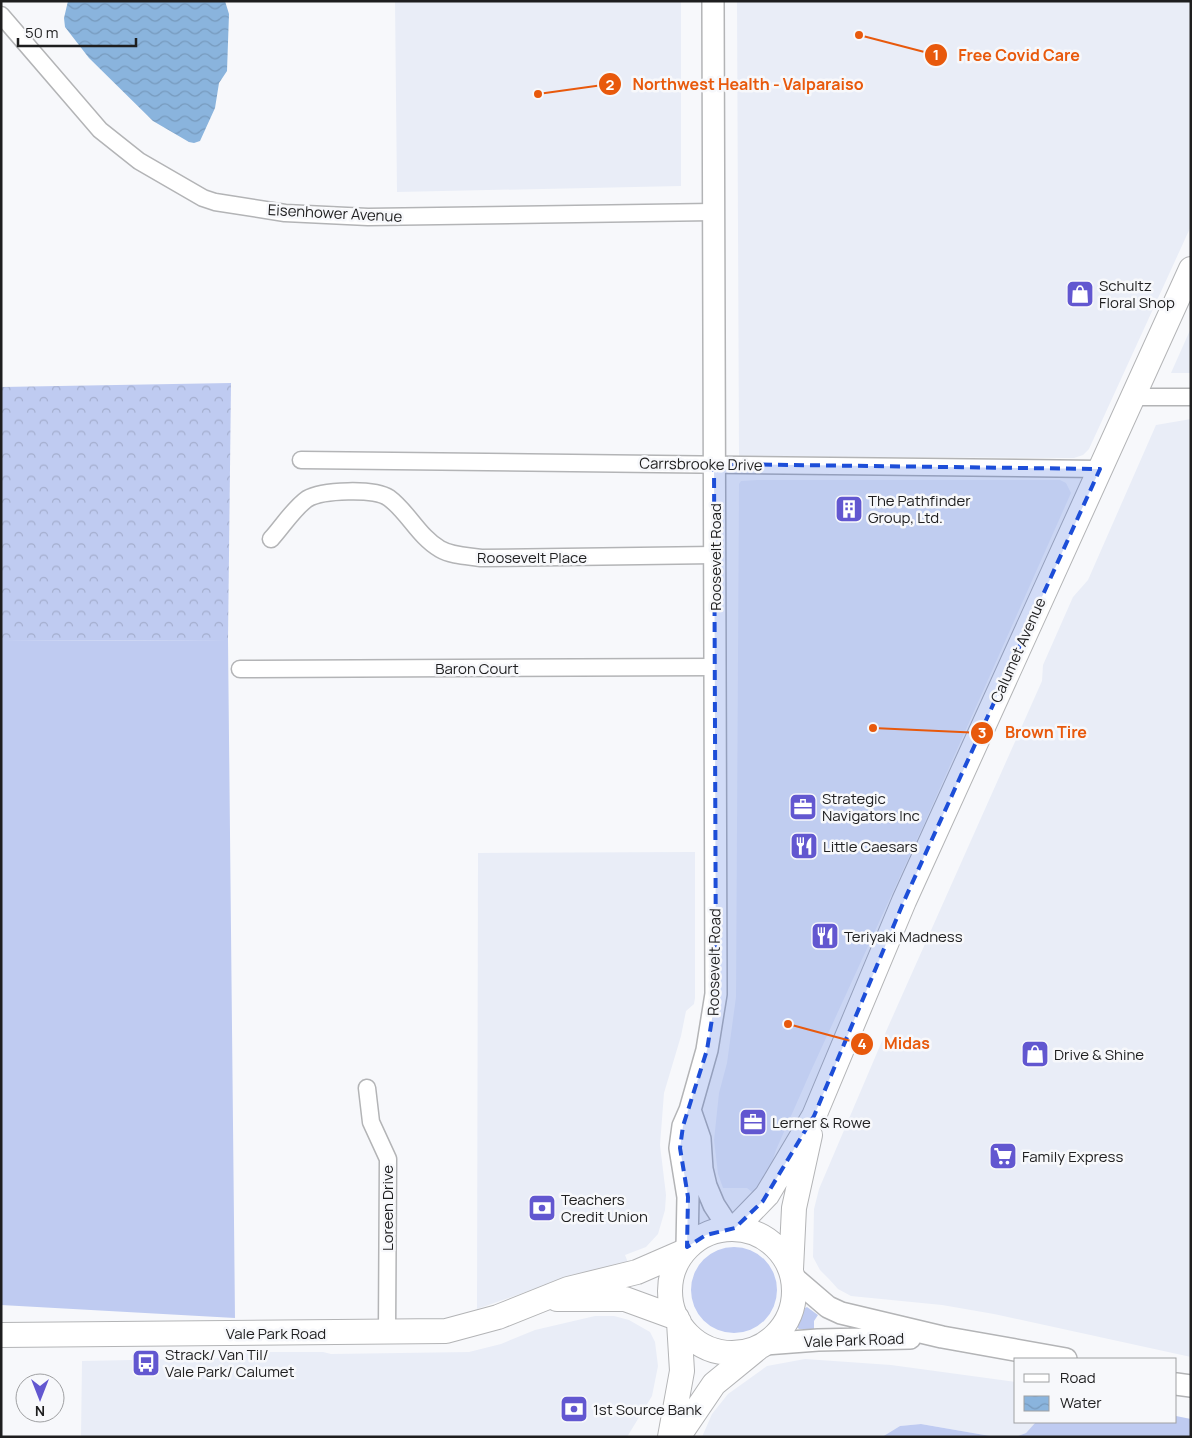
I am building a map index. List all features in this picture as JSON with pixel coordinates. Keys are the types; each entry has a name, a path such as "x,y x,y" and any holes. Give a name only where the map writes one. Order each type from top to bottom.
{"main road":[{"name":"Calumet Avenue","path":"732,1228 768,1195 814,1116 904,900 1191,269"},
{"name":"Calumet Avenue","path":"792,1273 794,1208 814,1116"},
{"path":"670,1437 682,1371 678,1320 671,1298 671,1285 675,1268 685,1250 706,1235 732,1228 765,1239 778,1252 792,1273 794,1299 789,1317 778,1333 714,1384 678,1437"},
{"name":"Vale Park Road","path":"1,1335 446,1331 471,1326 568,1289 637,1272 685,1250"},
{"name":"Vale Park Road","path":"545,1299 625,1299 678,1320"},
{"path":"678,1320 691,1336 712,1348 738,1352 762,1346"}],"street":[{"name":"Roosevelt Road","path":"685,1250 689,1203 680,1148 682,1126 690,1110 708,1044 715,1001 713,1"},
{"name":"Eisenhower Avenue","path":"1,16 100,130 139,161 203,198 215,202 285,214 368,217 714,212"},
{"path":"1132,396 1191,397"},
{"name":"Carrsbrooke Drive","path":"301,460 1100,469"},
{"name":"Roosevelt Place","path":"271,539 306,500 320,494 360,492 377,493 388,498 428,540 441,549 459,555 481,558 715,555"},
{"name":"Baron Court","path":"240,669 715,667"},
{"name":"Loreen Drive","path":"367,1088 371,1122 388,1159 386,1332"},
{"path":"690,1110 700,1139 702,1169 706,1186 714,1205 732,1228"},
{"name":"Vale Park Road","path":"792,1273 828,1307 841,1313 942,1337 1060,1358"},
{"name":"Vale Park Road","path":"762,1346 818,1340 942,1337"},
{"path":"1177,1384 1191,1386"}],"highlighted area":[{"path":"714,464 1100,469 904,901 814,1116 763,1201 735,1228 706,1235 687,1247 688,1197 680,1148 683,1126 707,1050 716,994"}],"shaded area":[{"path":"395,1 681,1 681,186 397,192"},
{"path":"737,1 1191,1 1191,226 1089,449 1083,455 1074,458 739,456"},
{"path":"1191,328 1191,373 1171,373"},
{"path":"1191,419 1191,1357 994,1314 942,1305 851,1296 838,1289 820,1270 813,1257 814,1209 819,1189 888,1027 1042,681 1043,665 1073,597 1088,580 1156,425"},
{"path":"1060,480 1066,483 1071,493 924,824 810,1073 776,1150 771,1166 759,1188 753,1193 747,1188 723,1188 718,1174 714,1140 719,1093 727,1063 736,997 739,484 741,481"},
{"path":"695,852 695,998 694,1004 686,1011 681,1036 664,1093 660,1145 666,1195 665,1210 658,1234 646,1247 625,1255 629,1265 554,1282 477,1309 478,853"},
{"path":"595,1316 614,1316 629,1320 650,1332 655,1342 658,1366 652,1396 627,1437 81,1437 82,1361 231,1358 242,1352 323,1352 331,1354 469,1352 501,1344 535,1330"},
{"path":"805,1359 891,1365 1014,1382 1014,1423 1036,1423 1026,1433 1015,1437 996,1437 921,1424 900,1426 882,1437 702,1437 712,1414 728,1394 767,1366"}],"green space":[{"path":"231,383 228,640 1,641 1,387"},
{"path":"228,640 235,1318 1,1305 1,641"},
{"path":"734,1247 750,1251 764,1260 773,1274 777,1290 773,1306 764,1320 750,1329 734,1333 718,1329 704,1320 695,1306 691,1290 695,1274 704,1260 718,1251"},
{"path":"807,1307 818,1315 814,1321 814,1329 799,1329 797,1327"},
{"path":"1177,1416 1191,1419 1191,1437 1015,1437 1026,1433 1035,1423 1177,1423"},
{"path":"921,1424 996,1437 882,1437 900,1426"}],"water":[{"path":"68,1 225,1 229,14 227,71 219,83 215,108 200,141 189,142 153,121 89,58 65,27 64,18"}],"place":[{"name":"Free Covid Care","path":"859,35"},
{"name":"Northwest Health - Valparaiso","path":"538,94"},
{"name":"Schultz Floral Shop","path":"1080,294"},
{"name":"The Pathfinder Group, Ltd.","path":"849,509"},
{"name":"Brown Tire","path":"873,728"},
{"name":"Strategic Navigators Inc","path":"803,807"},
{"name":"Little Caesars","path":"804,846"},
{"name":"Teriyaki Madness","path":"825,936"},
{"name":"Midas","path":"788,1024"},
{"name":"Drive & Shine","path":"1035,1054"},
{"name":"Lerner & Rowe","path":"753,1122"},
{"name":"Family Express","path":"1003,1156"},
{"name":"Teachers Credit Union","path":"542,1208"},
{"name":"Strack/ Van Til/ Vale Park/ Calumet","path":"146,1363"},
{"name":"1st Source Bank","path":"574,1409"}]}
